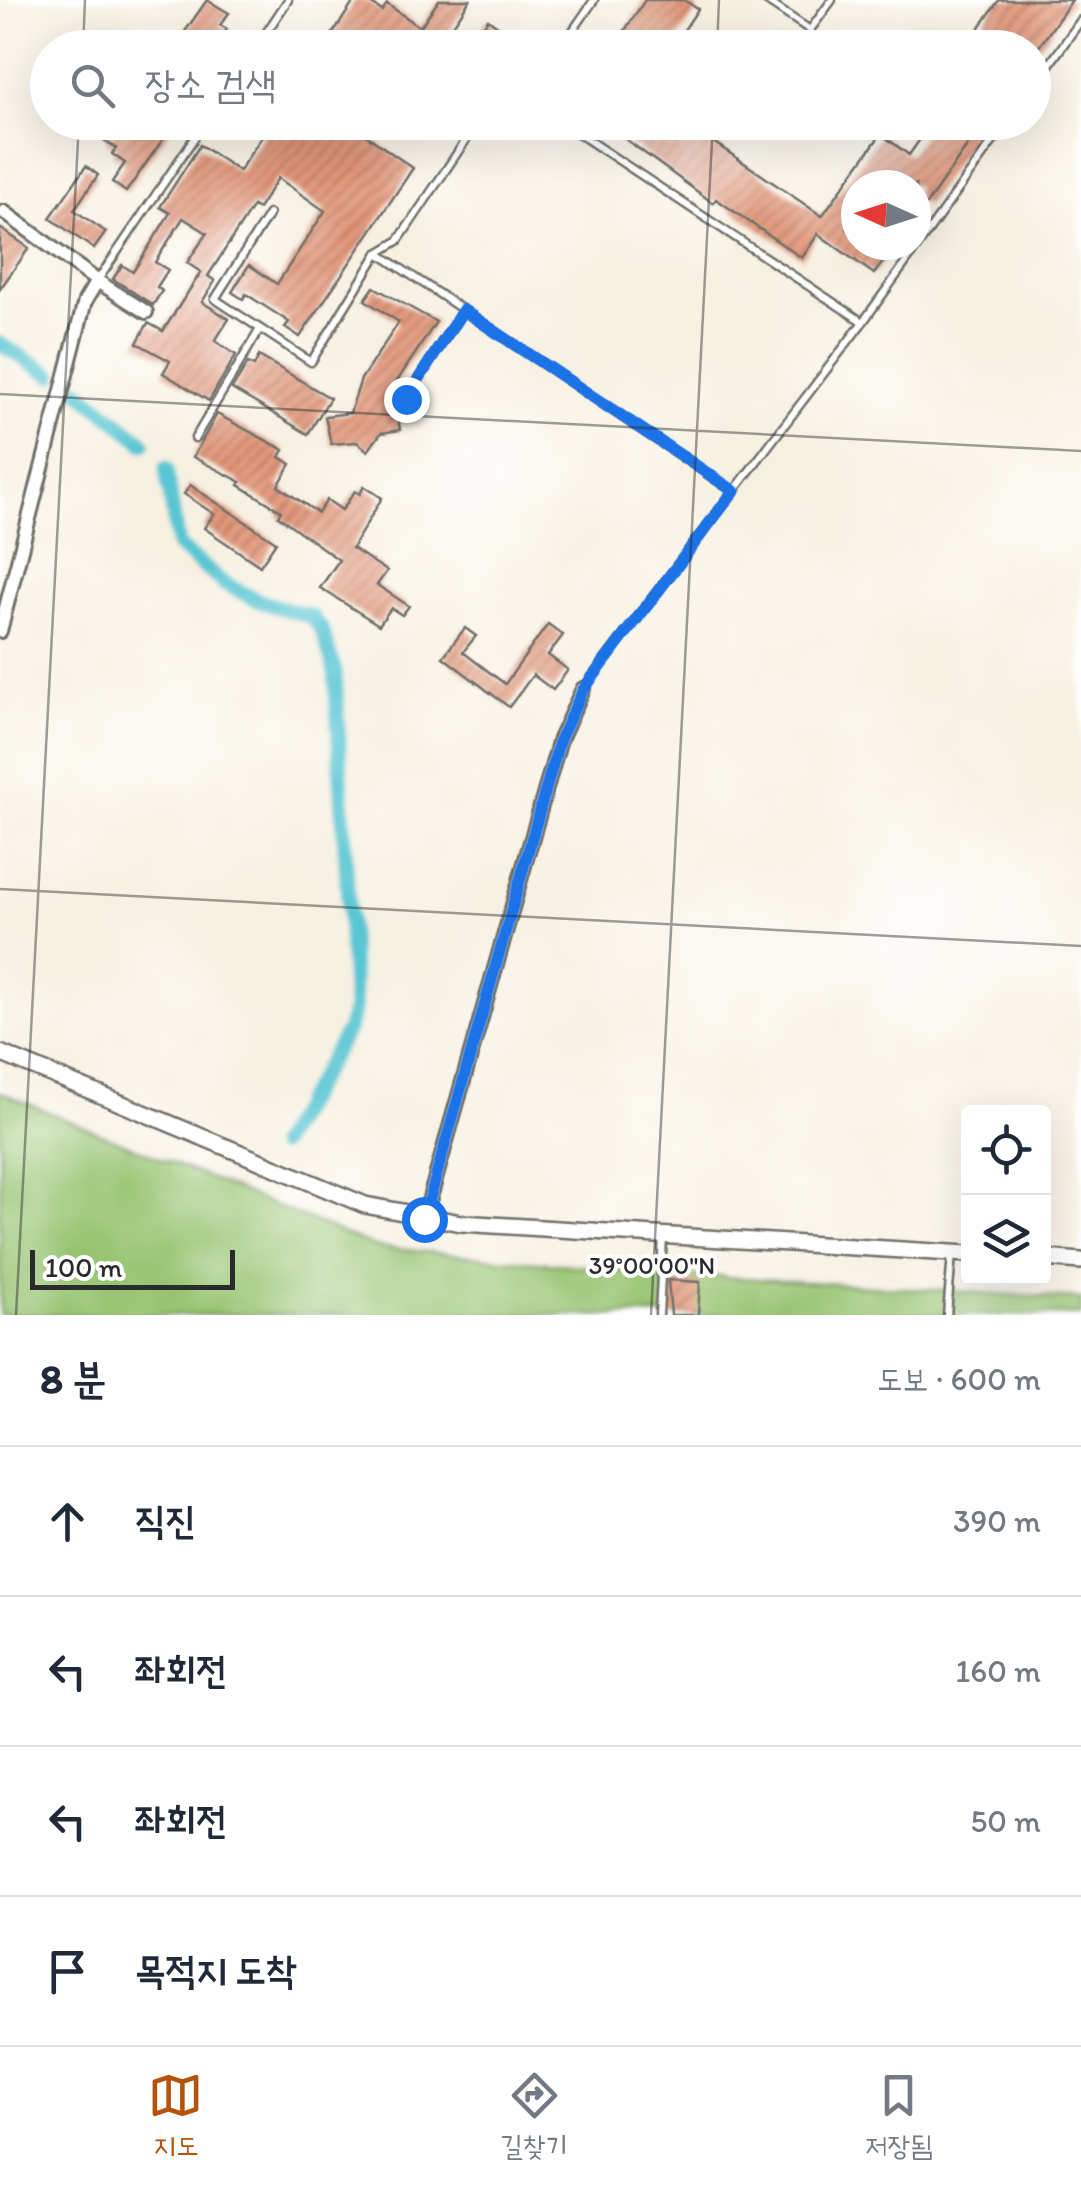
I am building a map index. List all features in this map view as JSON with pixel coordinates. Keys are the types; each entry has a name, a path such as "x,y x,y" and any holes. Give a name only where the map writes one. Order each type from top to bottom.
{"street":[{"path":"4,212 146,312"},
{"path":"0,631 86,301 97,280"},
{"path":"424,1219 560,739 583,690"},
{"path":"0,1053 317,1186 365,1204 424,1219 960,1254"},
{"path":"1051,1259 1081,1261"}],"lane":[{"path":"268,30 288,0"},
{"path":"573,30 594,0"},
{"path":"764,0 810,30 832,0"},
{"path":"1051,62 1081,20"},
{"path":"97,280 193,140"},
{"path":"269,214 215,299 311,362 378,254 398,241 466,140"},
{"path":"588,140 863,322"},
{"path":"583,690 863,322 994,140"},
{"path":"378,254 734,491"},
{"path":"406,399 463,310"},
{"path":"195,438 260,329"},
{"path":"659,1315 663,1236"},
{"path":"946,1315 960,1254"}],"green space":[{"path":"0,1092 375,1247 645,1272 1081,1299 1081,1315 0,1315"}],"building":[{"path":"207,0 229,13 220,25 226,30 186,30"},
{"path":"355,0 366,0 382,11 387,4 420,27 439,0 470,0 450,30 335,30"},
{"path":"645,0 684,0 698,9 684,30 625,30"},
{"path":"999,0 1072,0 1051,30 978,30"},
{"path":"488,19 503,30 481,30"},
{"path":"162,140 126,192 112,182 125,163 112,154 116,148 105,141"},
{"path":"260,140 373,140 413,168 300,337 285,327 289,322 246,294 243,299 232,292 249,265 277,284 325,211 278,178 258,209 253,206 208,276 215,281 202,302 229,319 215,341 236,355 209,401 163,373 170,361 137,343 148,323 163,331 201,272 187,263 207,233 183,218 155,262 168,270 157,287 162,291 153,305 113,279 122,265 133,272 170,213 160,207 200,145 239,171"},
{"path":"627,140 710,140 822,216 841,190 841,250 818,234 802,258 716,199 713,203"},
{"path":"877,140 889,140 909,155 919,140 971,140 931,198 931,170 855,170"},
{"path":"86,166 98,175 74,210 106,232 94,249 50,218"},
{"path":"0,228 29,248 0,289"},
{"path":"854,260 885,260 874,274"},
{"path":"374,287 436,322 384,401 396,405 400,430 381,433 368,451 357,442 331,444 325,416 350,413 361,379 399,322 365,300"},
{"path":"259,356 330,398 308,434 232,389 248,363 254,366"},
{"path":"217,414 284,450 280,457 291,464 278,486 318,513 327,500 342,510 355,491 360,494 364,486 382,498 352,548 387,571 377,585 409,606 402,615 391,608 379,625 320,588 339,560 278,516 281,511 239,485 241,482 193,457"},
{"path":"190,485 276,542 260,566 204,528 214,514 184,494"},
{"path":"548,624 563,635 548,655 568,670 553,690 533,675 509,707 443,657 465,628 476,636 463,652 505,684"},
{"path":"668,1280 700,1282 698,1315 671,1315"}],"waterway":[{"path":"0,344 52,375"},
{"path":"77,389 144,443"},
{"path":"166,468 178,546 223,583 259,601 312,617 322,630 335,671 354,1009 348,1029 279,1145"}],"route":[{"path":"406,399 463,310 734,491 583,690 560,739 424,1219"}]}
